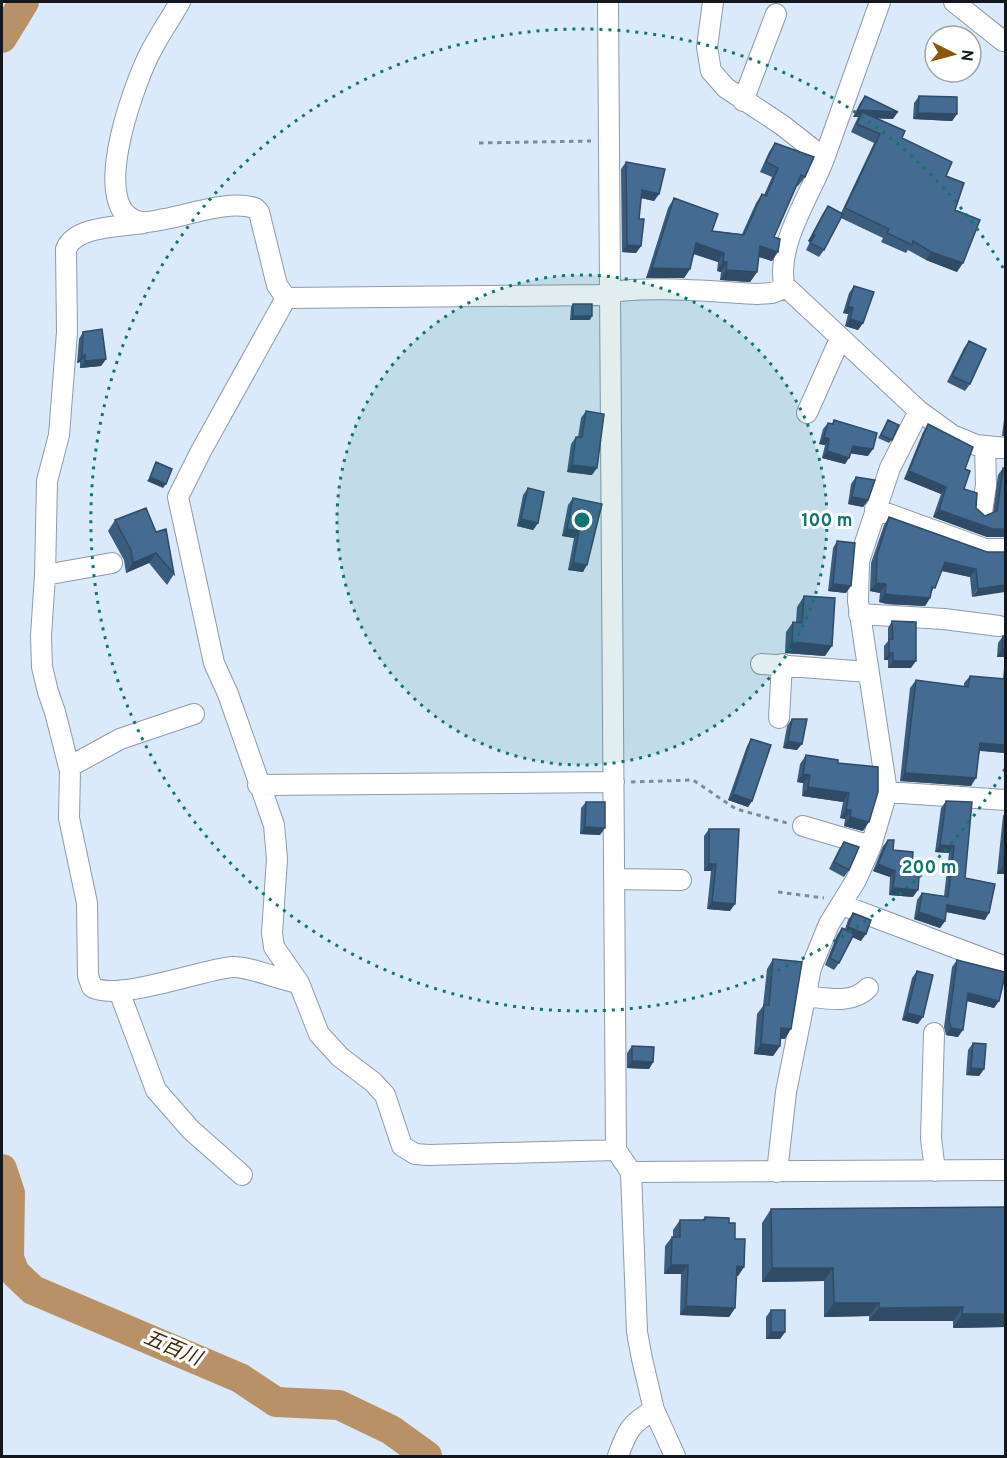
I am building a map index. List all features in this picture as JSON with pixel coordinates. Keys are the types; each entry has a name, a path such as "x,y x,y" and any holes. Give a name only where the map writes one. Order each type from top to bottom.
{"street":[{"path":"144,223 126,216 117,202 114,179 130,106 148,57 180,2"},
{"path":"608,2 615,1150 631,1172 637,1332 654,1410 675,1456"},
{"path":"713,2 708,22 708,64 716,78 743,101 782,125 824,158"},
{"path":"880,2 824,158 784,254 785,288 919,411 962,441 1005,448"},
{"path":"954,2 1003,41"},
{"path":"743,101 776,14"},
{"path":"286,298 277,285 259,212 255,208 234,206 80,233 70,241 66,249 67,332 59,435 47,481 41,636 42,667 69,767 69,818 87,903 88,976 92,987 99,991 119,991 234,967 299,983"},
{"path":"286,298 600,295 611,292 757,294 772,293 785,288"},
{"path":"286,298 195,461 178,497 214,663 228,694 277,842 274,947 299,983 312,1020 325,1042 385,1095 402,1146 407,1150 429,1155 615,1150"},
{"path":"807,413 840,339"},
{"path":"777,1172 786,1092 804,996 817,951 871,846 887,792 859,614 857,587 859,561 890,468 919,411"},
{"path":"982,512 986,485 985,446"},
{"path":"875,509 986,549 1005,549"},
{"path":"45,575 112,563"},
{"path":"859,614 944,619 999,626"},
{"path":"761,664 868,672"},
{"path":"779,718 782,664"},
{"path":"69,767 120,739 194,714"},
{"path":"258,785 614,783"},
{"path":"887,792 1005,800"},
{"path":"803,826 871,846"},
{"path":"614,879 681,880"},
{"path":"843,903 1005,967"},
{"path":"804,996 847,999 862,994 868,988"},
{"path":"119,991 156,1090 191,1130 242,1175"},
{"path":"934,1033 931,1138 935,1171"},
{"path":"631,1172 1005,1170"},
{"path":"618,1456 628,1429 654,1410"}],"path":[{"path":"479,143 610,140"},
{"path":"614,783 693,780 736,809 803,826"},
{"path":"778,892 843,903"}],"building":[{"path":"865,96 898,112 858,110"},
{"path":"919,96 957,97 957,114 918,113"},
{"path":"862,112 905,131 902,138 952,162 946,176 964,183 955,210 980,220 963,263 931,252 913,241 912,245 887,233 889,229 845,208 880,134 857,124"},
{"path":"775,143 814,157 805,177 801,175 774,237 780,239 778,252 760,246 757,272 726,270 727,262 723,262 724,253 696,243 690,269 652,268 674,198 718,214 712,231 744,235 762,194 766,196 778,168 766,162"},
{"path":"626,162 665,169 659,194 642,190 639,219 644,219 641,246 627,245"},
{"path":"828,206 843,214 824,250 810,243"},
{"path":"854,286 874,292 863,323 850,319 853,308 848,306"},
{"path":"573,304 592,304 592,316 573,316"},
{"path":"102,329 106,359 85,361 85,355 82,356 83,332"},
{"path":"969,341 986,349 970,384 952,376"},
{"path":"586,411 604,414 597,468 572,465 576,437 582,437"},
{"path":"834,420 877,433 873,449 853,446 849,458 827,451 829,439 824,437 828,423 833,424"},
{"path":"888,420 899,425 892,440 881,435"},
{"path":"928,424 973,447 965,469 970,471 964,489 977,493 976,508 985,516 997,511 1003,468 1005,468 1005,529 993,529 939,510 946,487 909,471"},
{"path":"156,462 172,469 166,484 150,477"},
{"path":"856,477 875,480 868,500 852,497"},
{"path":"528,488 544,492 538,523 521,519"},
{"path":"573,498 602,504 587,565 573,563 579,531 567,529"},
{"path":"146,508 156,532 166,529 174,574 156,553 133,563 131,550 115,520"},
{"path":"889,517 987,552 1005,552 1005,585 978,589 976,569 945,562 935,588 932,587 930,598 885,594 886,584 876,583 877,555"},
{"path":"837,541 855,543 851,586 833,584"},
{"path":"804,596 835,598 832,646 792,642 793,622 802,623"},
{"path":"892,621 916,622 916,661 893,661 893,653 889,653 889,639 893,639"},
{"path":"1003,636 1005,636 1005,649 1002,649"},
{"path":"970,676 1005,679 1005,745 980,743 976,778 905,773 916,680 968,687"},
{"path":"792,719 807,719 802,744 788,741"},
{"path":"751,739 771,745 752,801 733,794"},
{"path":"806,755 838,760 838,763 878,767 878,792 869,822 850,817 851,810 846,810 849,793 808,787 810,775 803,774"},
{"path":"946,801 972,802 965,878 995,884 989,913 947,905 945,921 919,912 922,893 948,897 954,846 940,845"},
{"path":"586,802 605,802 605,828 585,827"},
{"path":"709,829 739,829 735,904 712,902 716,864 709,864"},
{"path":"888,840 894,840 893,850 913,852 912,865 920,865 918,890 893,888 895,871 878,864"},
{"path":"844,842 859,847 849,870 834,862"},
{"path":"853,913 871,920 866,934 848,927"},
{"path":"842,928 854,934 839,963 830,958"},
{"path":"773,959 802,962 791,1029 781,1028 780,1046 761,1044 764,1005 769,1005"},
{"path":"957,960 1005,972 999,1001 968,993 963,1030 951,1028 949,1020"},
{"path":"917,971 933,975 923,1017 907,1013"},
{"path":"973,1043 986,1044 984,1069 971,1068"},
{"path":"632,1046 654,1047 653,1062 632,1061"},
{"path":"1005,1207 1005,1314 962,1314 963,1307 879,1308 879,1303 834,1303 833,1268 772,1268 771,1209"},
{"path":"705,1217 729,1218 729,1223 735,1223 735,1239 745,1239 744,1267 737,1266 735,1308 686,1306 688,1265 671,1265 672,1237 680,1237 680,1220 705,1220"},
{"path":"771,1310 785,1310 785,1332 771,1332"}],"waterway":[{"name":"五百川","path":"2,38 24,2"},
{"name":"五百川","path":"2,1169 10,1193 9,1258 15,1273 33,1290 240,1378 276,1402 339,1405 391,1430 427,1456"}]}
